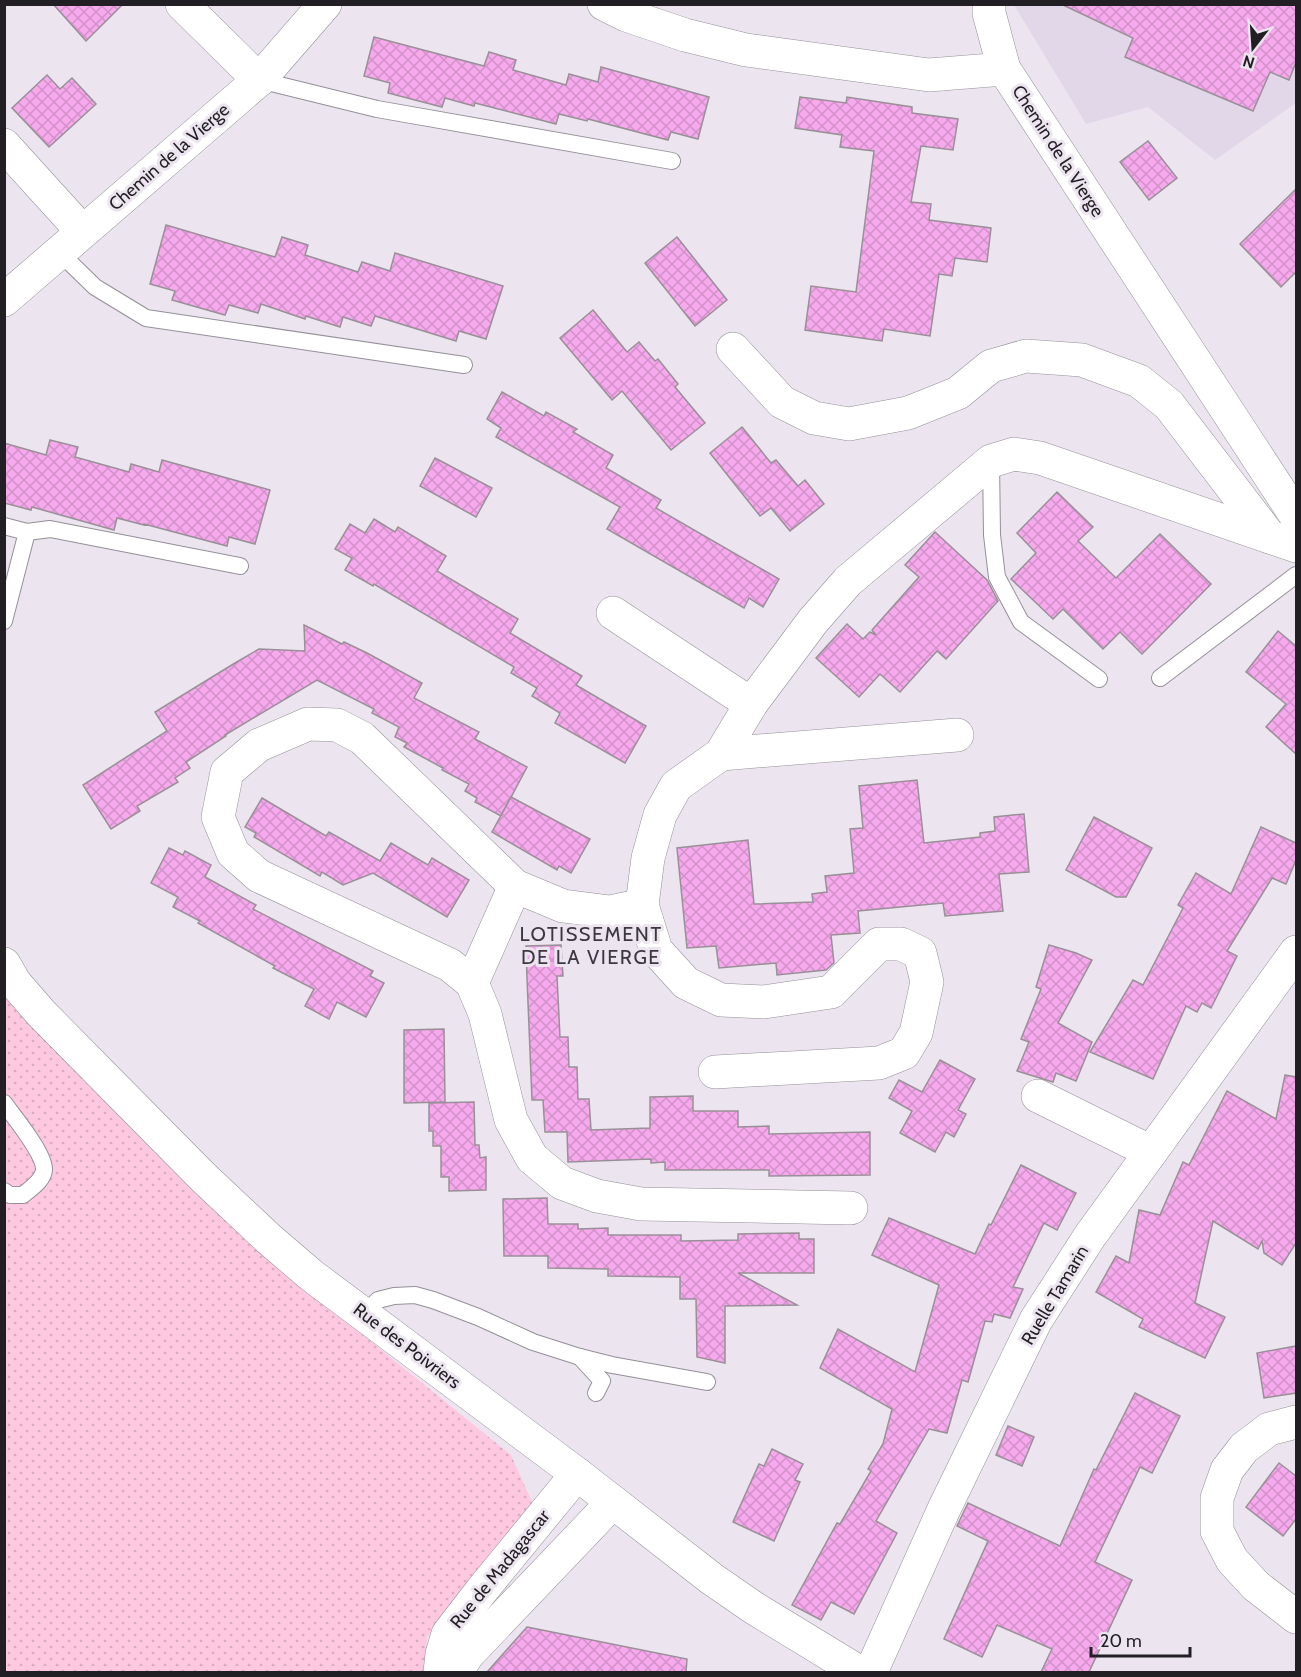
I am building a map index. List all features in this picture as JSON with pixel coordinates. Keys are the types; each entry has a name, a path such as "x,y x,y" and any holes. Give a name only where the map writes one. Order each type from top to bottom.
{"street":[{"path":"182,4 259,80"},
{"name":"Chemin de la Vierge","path":"4,300 259,80 325,4"},
{"name":"Chemin de la Vierge","path":"604,4 626,15 685,35 746,50 929,75 1004,69 1296,516"},
{"path":"989,4 989,13 1004,69"},
{"path":"4,146 71,242"},
{"path":"733,349 782,402 814,418 849,424 908,413 958,393 991,366 1026,356 1082,360 1139,381 1169,405 1283,542"},
{"path":"715,1072 879,1063 904,1053 916,1033 927,982 920,953 901,944 879,944 831,992 764,1002 721,1000 686,983 656,950 642,904 648,858 660,815 676,786 721,754 751,704 813,621 848,581 991,461 1014,454 1040,458 1283,542"},
{"path":"613,613 751,704"},
{"path":"642,904 610,912 563,906 516,886 362,738 337,725 308,724 259,745 227,772 218,817 233,853 259,876 450,965 472,982 485,1014 511,1120 532,1158 562,1183 597,1196 641,1204 851,1208"},
{"path":"721,754 957,735"},
{"path":"472,982 516,886"},
{"name":"Ruelle Tamarin","path":"871,1672 944,1509 1036,1320 1090,1236 1296,952"},
{"name":"Rue des Poivriers","path":"4,964 15,983 41,1013 203,1177 311,1275 577,1474 712,1579 859,1672"},
{"path":"1038,1096 1151,1152"},
{"path":"1296,1422 1269,1429 1244,1448 1227,1470 1217,1498 1217,1531 1232,1560 1240,1569 1256,1586 1296,1617"},
{"name":"Rue de Madagascar","path":"440,1672 441,1654 448,1634 577,1474"},
{"name":"Rue de Madagascar","path":"456,1672 468,1654 613,1502"}],"lane":[{"path":"259,80 377,109 672,161"},
{"path":"71,242 95,287 146,318 464,365"},
{"path":"991,461 992,535 997,577 1021,622 1099,679"},
{"path":"4,526 27,532 50,529 240,566"},
{"path":"4,621 27,532"},
{"path":"1160,678 1296,575"},
{"path":"4,1103 42,1156 44,1170 39,1182 23,1195 10,1195 4,1191"},
{"path":"364,1314 378,1300 394,1296 415,1295 478,1317 533,1342 580,1357 707,1382"},
{"path":"580,1357 602,1382 596,1393"}],"shaded area":[{"path":"1014,5 1296,5 1296,103 1215,160 1148,107 1086,124"},
{"path":"4,993 268,1258 511,1455 534,1506 427,1637 425,1672 5,1672"}],"building":[{"path":"53,4 123,4 86,41"},
{"path":"1061,4 1296,4 1296,62 1289,80 1270,72 1253,111 1125,57 1133,38"},
{"path":"374,37 484,66 489,52 516,60 513,70 566,85 569,74 598,82 601,67 709,97 698,139 671,132 668,140 588,119 587,121 559,114 556,124 475,103 474,106 445,98 442,107 388,93 390,83 364,76"},
{"path":"47,75 60,89 72,78 96,104 49,147 12,108"},
{"path":"800,97 846,103 847,97 912,107 912,113 958,119 953,150 921,146 911,202 931,204 929,220 991,228 987,262 955,258 952,276 939,274 930,336 884,329 882,341 805,330 811,286 856,292 874,151 840,147 842,135 795,128"},
{"path":"1148,141 1177,178 1149,200 1120,162"},
{"path":"1296,189 1296,272 1281,287 1240,244"},
{"path":"166,225 275,257 282,237 308,245 305,255 358,272 362,262 390,271 395,253 503,286 486,339 459,331 456,341 375,316 371,326 343,317 340,327 306,316 305,319 261,304 258,313 229,305 225,315 172,300 175,291 150,284"},
{"path":"677,237 727,300 695,326 645,263"},
{"path":"593,310 627,352 639,342 655,361 658,359 678,384 675,387 705,423 671,450 622,391 612,400 560,338"},
{"path":"502,392 544,416 546,412 577,429 573,432 613,455 606,468 661,500 656,508 779,579 763,607 749,598 744,608 607,529 620,507 496,437 501,428 487,419"},
{"path":"742,427 771,463 776,460 798,486 805,480 824,504 790,531 771,508 760,516 710,453"},
{"path":"50,440 78,447 75,457 129,472 131,464 159,472 162,460 270,490 255,544 229,537 227,546 117,518 114,530 32,507 31,510 4,503 4,443 46,455"},
{"path":"435,458 492,488 476,517 420,486"},
{"path":"1057,492 1093,527 1078,541 1116,578 1160,534 1211,584 1142,654 1120,632 1103,649 1063,609 1053,619 1011,579 1036,553 1017,533"},
{"path":"374,519 395,532 398,527 446,556 437,571 518,619 510,633 582,676 576,685 646,726 625,763 555,723 560,713 532,696 537,688 511,673 514,667 374,584 373,586 345,570 352,558 335,549 350,524 365,533"},
{"path":"935,532 987,580 998,601 946,659 937,651 900,692 880,674 859,697 816,658 847,624 863,639 870,632 876,635 872,630 919,577 905,565"},
{"path":"304,625 342,644 344,642 367,653 422,683 414,698 479,732 475,739 527,767 501,816 475,802 477,798 465,791 469,784 404,747 407,743 395,737 399,727 372,713 374,709 317,680 225,735 186,762 190,768 175,778 178,782 137,806 140,811 111,829 83,785 167,731 155,712 235,663 259,649 305,651"},
{"path":"1278,631 1296,646 1296,754 1266,727 1286,704 1246,672"},
{"path":"917,780 924,843 980,837 980,833 995,831 994,817 1024,814 1029,872 999,874 1003,911 945,916 943,903 858,911 860,933 831,935 834,963 826,970 777,975 776,963 719,968 716,946 687,948 677,848 748,840 754,904 813,902 812,894 827,892 825,876 854,873 850,829 863,828 859,786"},
{"path":"511,797 590,839 571,873 559,866 557,870 492,832"},
{"path":"262,798 326,836 329,832 380,861 391,843 428,865 432,858 469,880 447,917 373,873 343,885 322,872 320,876 254,837 256,833 245,827"},
{"path":"1094,817 1152,848 1126,897 1116,897 1066,870"},
{"path":"1261,827 1296,843 1296,860 1286,884 1272,878 1227,951 1237,956 1211,1008 1202,1003 1197,1012 1186,1006 1153,1079 1090,1052 1133,980 1143,985 1183,908 1178,905 1196,873 1231,894"},
{"path":"169,848 183,855 185,851 211,865 205,877 256,905 253,909 373,971 370,976 384,983 366,1017 337,1002 329,1019 305,1006 314,989 273,968 275,966 173,907 178,897 151,883"},
{"path":"561,945 563,976 557,976 560,1037 568,1037 569,1067 577,1067 578,1099 589,1099 591,1130 650,1128 650,1097 693,1096 693,1111 738,1111 738,1127 769,1126 769,1134 870,1132 870,1175 769,1176 769,1170 665,1170 665,1162 651,1163 651,1159 568,1162 567,1132 545,1132 543,1100 532,1100 527,978 526,946"},
{"path":"1049,945 1092,960 1058,1023 1092,1042 1076,1081 1056,1073 1053,1082 1017,1071 1029,1042 1021,1039 1041,989 1036,987"},
{"path":"444,1029 445,1102 404,1103 404,1030"},
{"path":"940,1060 975,1079 958,1110 966,1114 954,1137 946,1132 935,1152 900,1133 912,1111 889,1098 899,1080 922,1092"},
{"path":"1285,1075 1296,1077 1296,1243 1282,1265 1264,1253 1262,1241 1258,1249 1213,1221 1195,1303 1225,1317 1205,1358 1139,1327 1143,1319 1096,1292 1116,1256 1129,1263 1139,1210 1160,1215 1183,1162 1189,1165 1227,1091 1276,1119"},
{"path":"474,1102 475,1145 479,1145 480,1158 486,1157 486,1190 449,1191 449,1177 441,1177 441,1146 433,1146 433,1131 429,1131 429,1103"},
{"path":"1021,1165 1076,1193 1057,1230 1044,1223 1013,1287 1023,1289 1010,1318 994,1314 992,1322 985,1321 968,1382 962,1380 947,1433 929,1429 876,1521 897,1533 854,1614 831,1602 821,1620 792,1605 837,1523 840,1524 871,1471 868,1469 883,1444 892,1409 820,1368 838,1329 915,1372 939,1285 872,1255 889,1218 975,1254"},
{"path":"547,1198 548,1224 578,1224 578,1229 608,1228 608,1235 681,1235 681,1241 738,1240 738,1234 799,1233 799,1239 814,1239 814,1273 738,1273 797,1305 725,1306 725,1363 697,1357 696,1299 680,1299 680,1277 608,1276 608,1269 548,1268 548,1256 504,1256 503,1199"},
{"path":"1296,1346 1296,1393 1264,1398 1257,1353"},
{"path":"1135,1393 1180,1416 1152,1473 1140,1467 1095,1562 1132,1580 1089,1672 1041,1672 1052,1649 997,1625 982,1657 944,1639 988,1541 957,1526 968,1503 1060,1546 1094,1469 1096,1470"},
{"path":"1008,1426 1034,1437 1022,1466 996,1455"},
{"path":"772,1449 803,1464 795,1480 800,1482 774,1541 733,1522 759,1464 764,1466"},
{"path":"1279,1463 1296,1476 1296,1519 1283,1536 1246,1507"},
{"path":"527,1627 687,1659 686,1672 487,1672"}],"district":[{"name":"LOTISSEMENT DE LA VIERGE","path":"591,946"}]}
